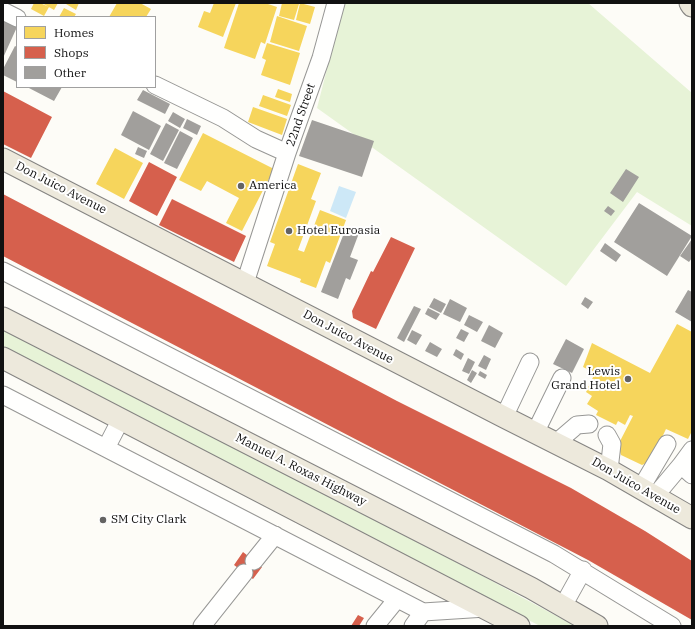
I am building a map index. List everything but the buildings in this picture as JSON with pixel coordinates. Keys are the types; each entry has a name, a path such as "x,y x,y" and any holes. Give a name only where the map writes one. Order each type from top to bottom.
{"main road":[{"name":"Don Juico Avenue","path":"3,159 504,418 608,470 692,518"},
{"name":"Manuel A. Roxas Highway","path":"3,318 511,578 597,626"},
{"path":"3,358 519,626"}],"street":[{"name":"22nd Street","path":"156,85 223,118 256,139 287,153 321,58 336,3"},
{"path":"3,11 16,18"},
{"path":"245,283 287,153"},
{"path":"3,271 583,570 672,626"},
{"path":"504,418 530,362"},
{"path":"535,433 562,378"},
{"path":"3,395 423,612 486,608"},
{"path":"106,448 121,419"},
{"path":"556,443 577,425 588,424"},
{"path":"608,435 612,444 608,470"},
{"path":"648,492 667,444"},
{"path":"648,492 686,470 692,450"},
{"path":"202,626 275,535"},
{"path":"562,606 583,570"},
{"path":"375,626 397,599"},
{"path":"413,626 423,612"}],"green space":[{"path":"344,3 588,3 692,93 692,226 637,192 566,286 317,108"},
{"path":"3,329 475,572 575,626 540,626 3,349"}],"water":[{"path":"339,186 356,192 346,218 330,211"}],"place":[{"name":"America","path":"241,186"},
{"name":"Hotel Euroasia","path":"289,231"},
{"name":"Lewis Grand Hotel","path":"628,379"},
{"name":"SM City Clark","path":"103,520"}]}
